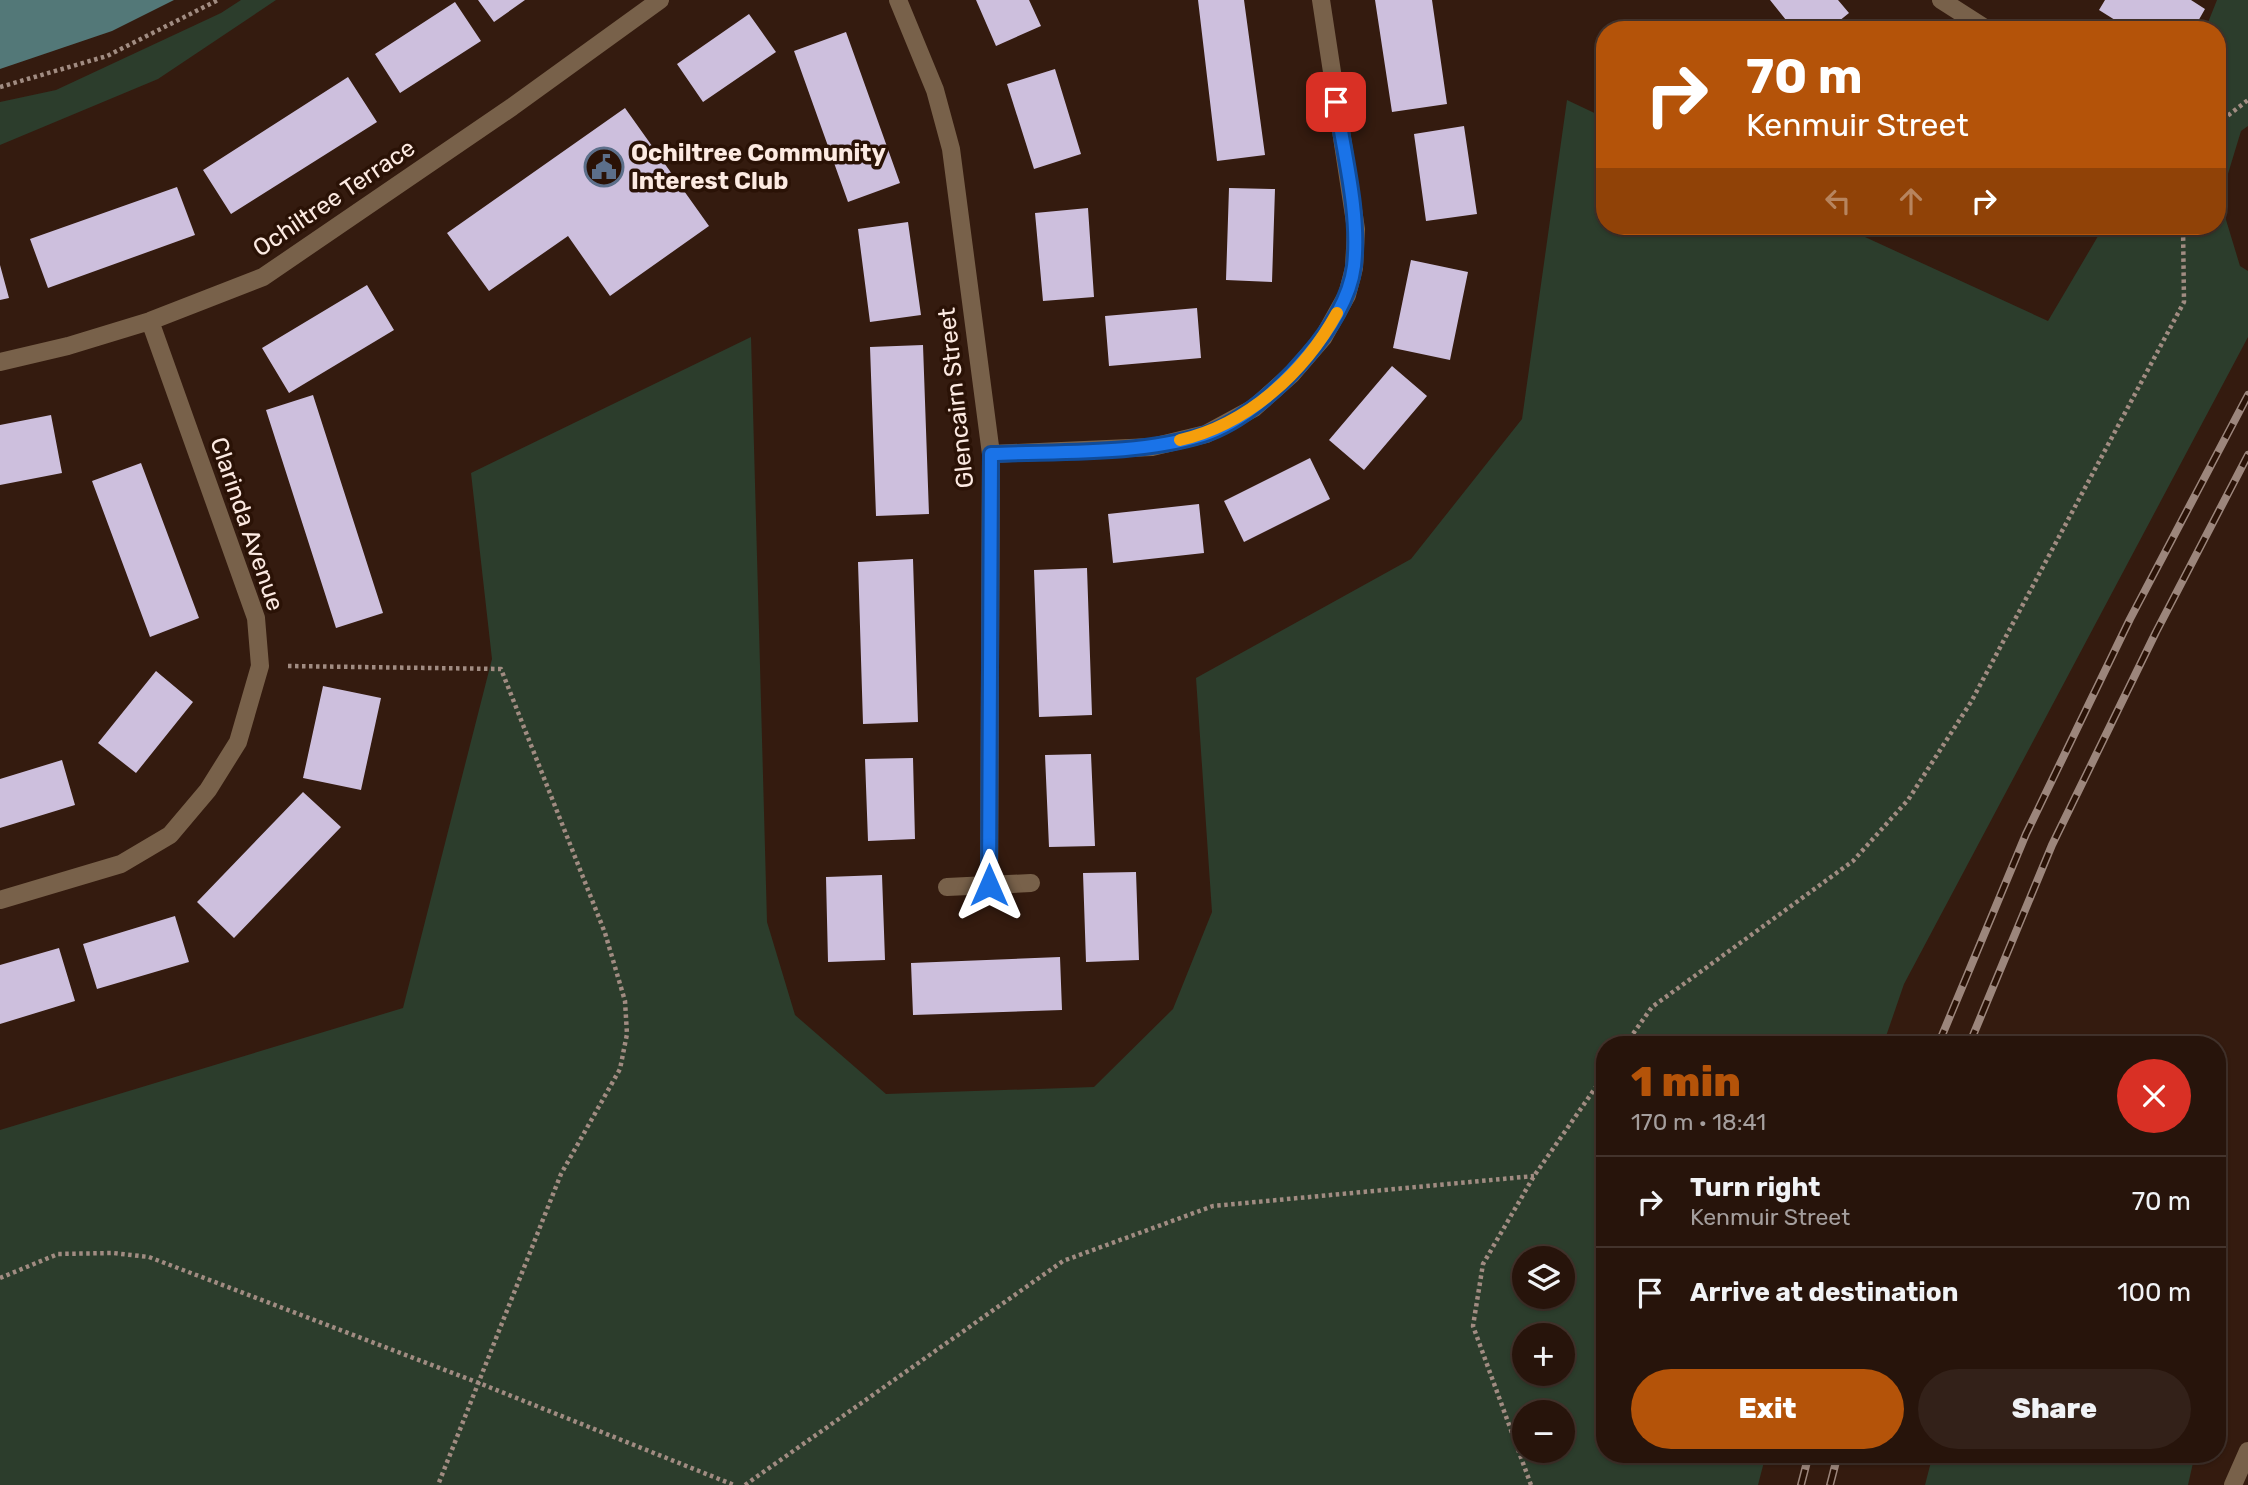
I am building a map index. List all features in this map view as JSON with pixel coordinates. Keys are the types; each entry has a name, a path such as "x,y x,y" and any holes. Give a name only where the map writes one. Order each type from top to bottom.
{"street":[{"name":"Ochiltree Terrace","path":"0,362 68,346 150,321 263,277 512,107 660,0"},
{"name":"Glencairn Street","path":"898,0 935,90 951,149 991,454 989,885"},
{"path":"991,454 1152,447 1206,434 1254,408 1292,374 1323,338 1347,295 1354,268 1356,229 1321,0"},
{"path":"1941,0 1974,21"},
{"name":"Clarinda Avenue","path":"0,900 121,864 170,835 208,790 238,742 260,666 256,618 150,321"},
{"path":"947,887 1031,883"},
{"path":"2233,1485 2248,1451"}],"path":[{"path":"0,87 107,56 218,0"},
{"path":"2226,117 2248,100"},
{"path":"1631,1036 1652,1007 1853,861 1908,800 1971,702 2184,302 2183,235"},
{"path":"260,666 501,669 605,933 625,1001 627,1034 620,1069 561,1174 438,1485"},
{"path":"1531,1485 1473,1326 1483,1264 1534,1176 1596,1087"},
{"path":"745,1485 1063,1261 1213,1206 1534,1176"},
{"path":"0,1278 58,1254 113,1253 149,1257 734,1485"}],"green space":[{"path":"241,0 276,0 158,79 0,145 0,102 56,90 221,13"},
{"path":"2217,0 2248,0 2248,126 2241,131 2226,180 2226,21 2209,21"},
{"path":"1567,100 1596,114 1596,235 1861,235 2048,321 2099,235 2226,235 2226,220 2240,266 2248,271 2248,337 1904,984 1886,1036 1596,1036 1596,1463 1764,1463 1758,1485 0,1485 0,1130 403,1008 492,659 471,473 751,337 767,922 795,1015 886,1094 1094,1087 1173,1009 1212,912 1196,678 1411,559 1522,419"},
{"path":"1931,1463 2193,1463 2188,1485 1925,1485"}],"water":[{"path":"0,0 174,0 112,31 0,69"}],"building":[{"path":"478,0 525,0 494,22"},
{"path":"976,0 1029,0 1041,26 996,46"},
{"path":"1198,0 1244,0 1265,155 1217,161"},
{"path":"1375,0 1432,0 1447,104 1392,112"},
{"path":"1770,0 1838,0 1849,13 1839,21 1787,21"},
{"path":"2105,0 2191,0 2205,9 2198,21 2117,21 2099,10"},
{"path":"455,2 481,41 400,93 375,54"},
{"path":"749,14 776,52 703,102 677,64"},
{"path":"846,32 900,183 848,202 794,51"},
{"path":"1055,69 1081,154 1034,169 1007,84"},
{"path":"348,77 377,122 231,214 203,170"},
{"name":"Ochiltree Community Interest Club","path":"625,108 709,226 610,296 568,236 489,291 447,233"},
{"path":"1464,126 1477,214 1426,221 1414,134"},
{"path":"177,187 195,235 48,288 30,239"},
{"path":"1229,188 1275,189 1272,282 1226,280"},
{"path":"1088,208 1094,297 1043,301 1035,213"},
{"path":"908,222 921,315 870,322 858,229"},
{"path":"1411,260 1468,272 1450,360 1393,348"},
{"path":"0,265 9,298 0,300"},
{"path":"367,285 394,330 289,393 262,348"},
{"path":"1197,308 1201,358 1109,366 1105,316"},
{"path":"923,345 929,514 876,516 870,347"},
{"path":"1392,366 1427,396 1364,470 1329,440"},
{"path":"313,395 383,613 336,628 266,410"},
{"path":"51,415 62,473 0,485 0,425"},
{"path":"1310,458 1330,499 1244,542 1224,501"},
{"path":"141,463 199,618 150,637 92,481"},
{"path":"1199,504 1204,553 1113,563 1108,514"},
{"path":"913,559 918,722 863,724 858,562"},
{"path":"1087,568 1092,715 1039,717 1034,570"},
{"path":"156,671 193,702 136,773 98,743"},
{"path":"323,686 381,698 361,790 303,778"},
{"path":"1091,754 1095,846 1049,847 1045,755"},
{"path":"913,758 915,839 868,841 865,759"},
{"path":"62,760 75,805 0,828 0,779"},
{"path":"303,792 341,827 234,938 197,902"},
{"path":"1136,872 1139,960 1086,962 1083,873"},
{"path":"882,875 885,960 828,962 826,877"},
{"path":"175,916 189,962 97,989 83,944"},
{"path":"59,948 75,1001 0,1024 0,965"},
{"path":"1060,957 1062,1010 913,1015 911,963"}],"railway":[{"path":"1942,1036 2026,834 2130,619 2248,395"},
{"path":"1973,1036 2052,845 2156,632 2248,455"},
{"path":"1801,1485 1807,1463"},
{"path":"1830,1485 1836,1463"}],"slow traffic":[{"path":"1180,440 1206,434 1254,408 1292,374 1323,338 1337,313"}],"place":[{"name":"Ochiltree Community Interest Club","path":"604,167"}],"route":[{"path":"989,885 991,454 1152,447 1206,434 1254,408 1292,374 1323,338 1347,295 1354,268 1356,229 1336,102"}]}
